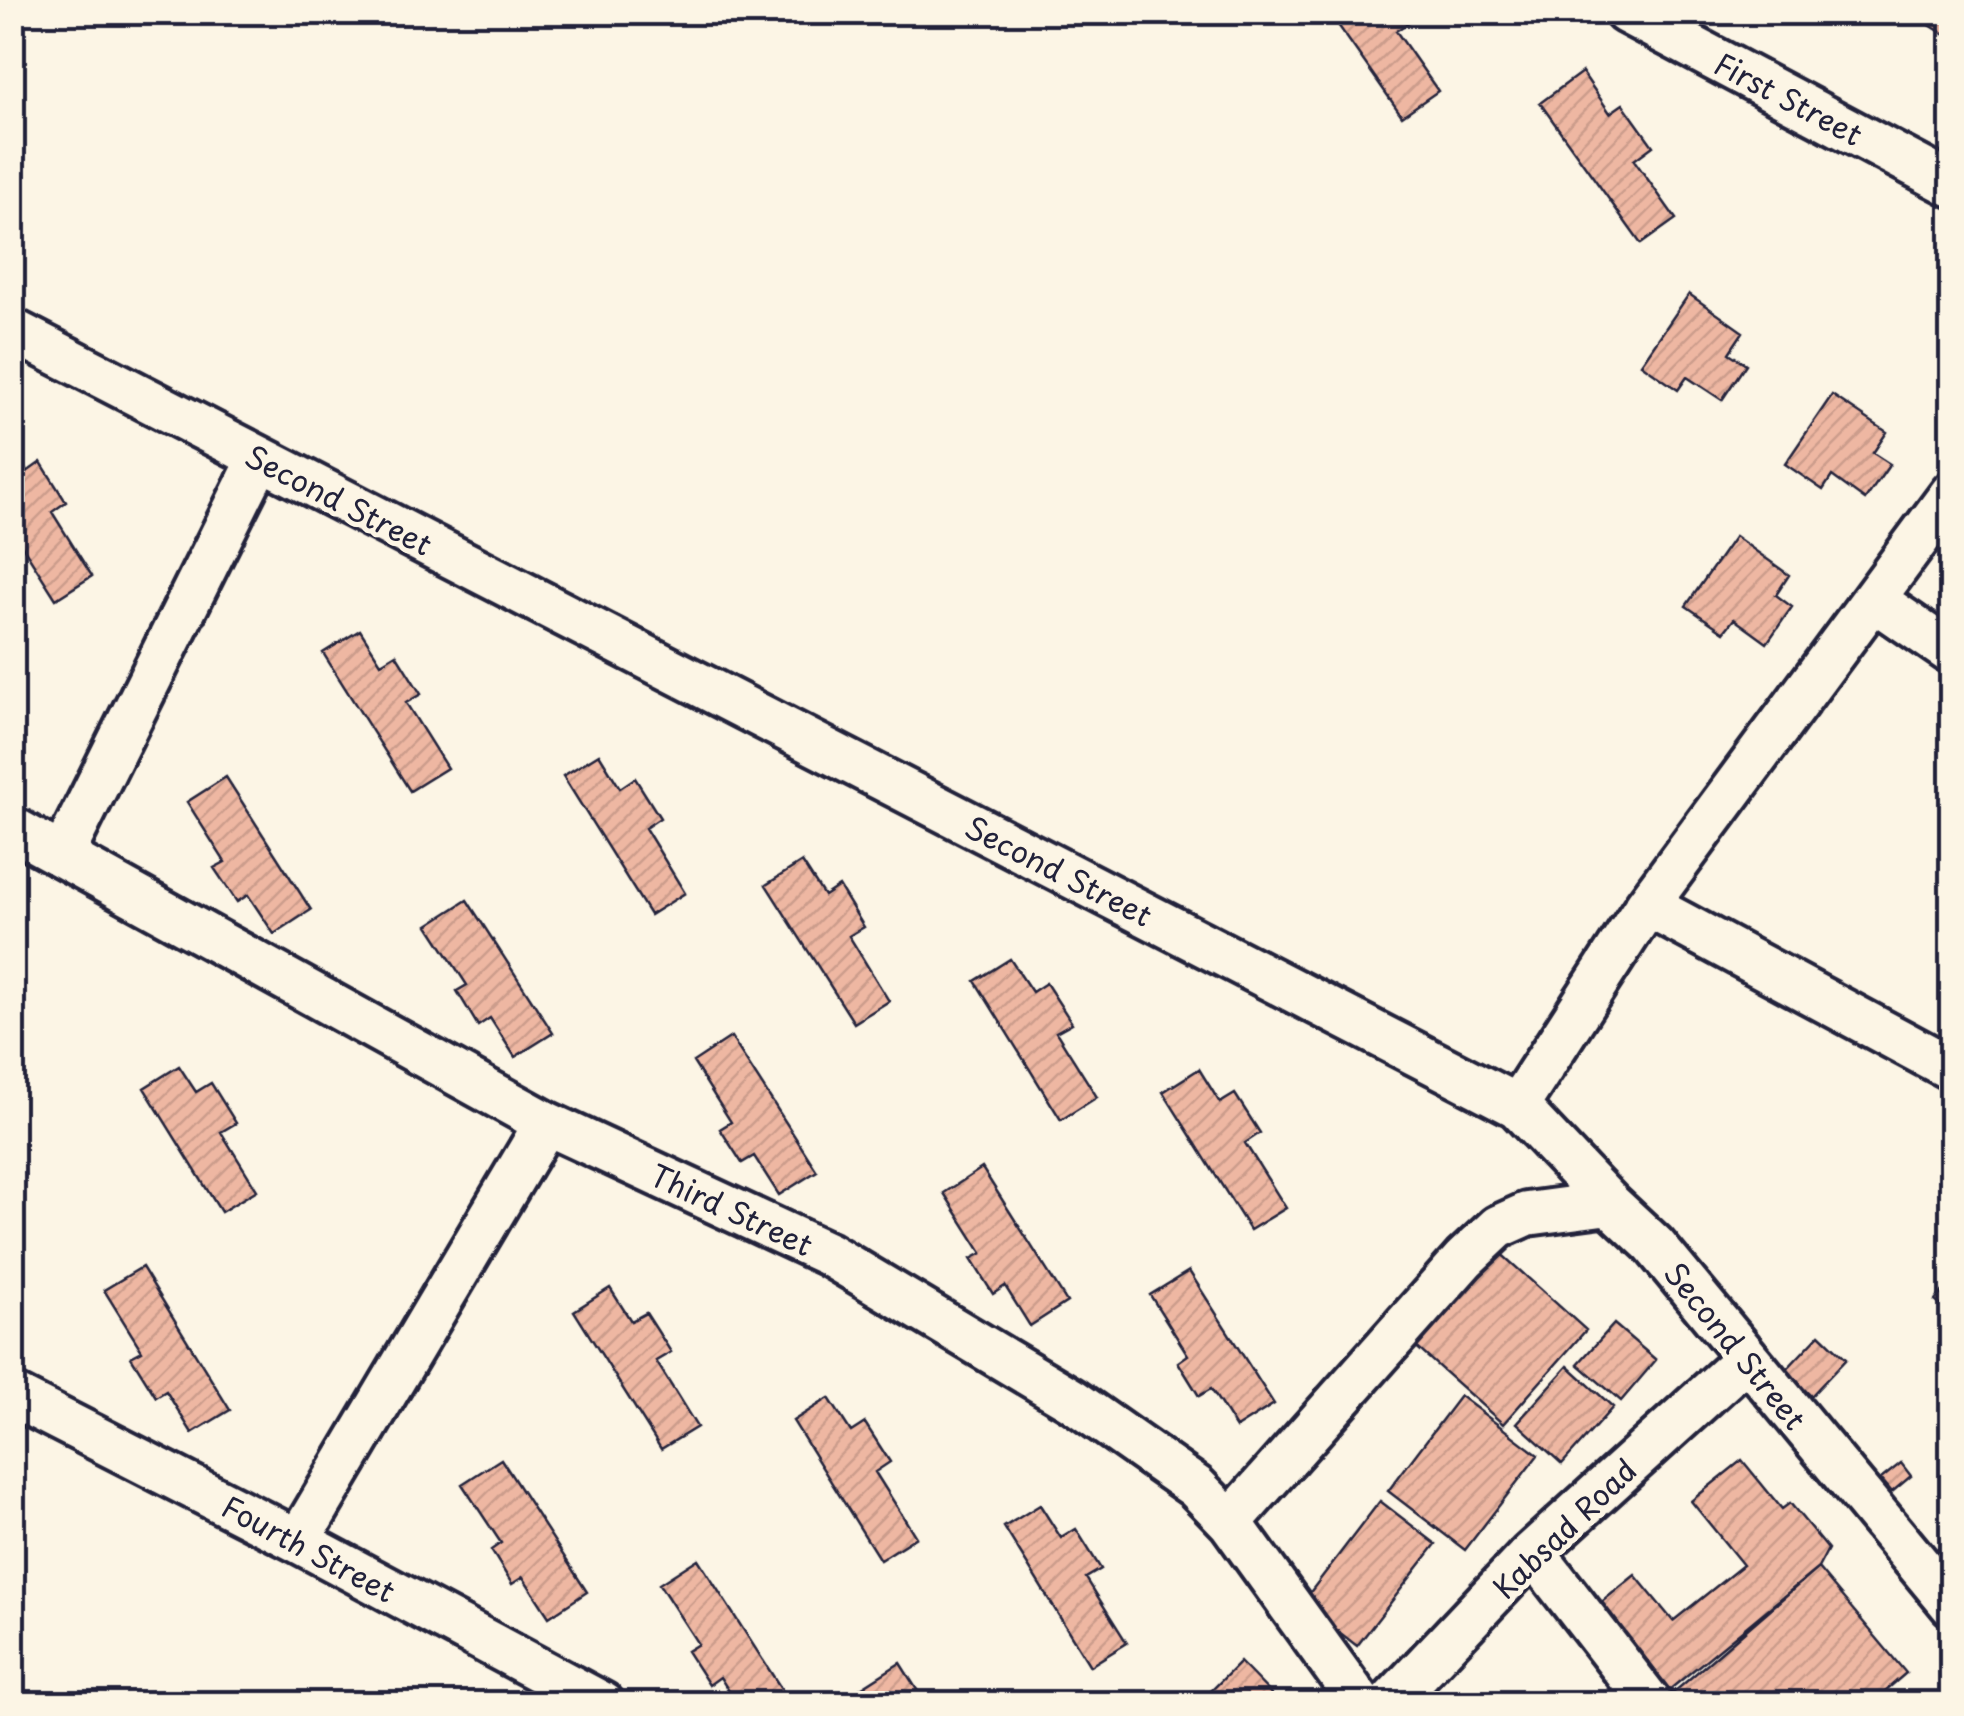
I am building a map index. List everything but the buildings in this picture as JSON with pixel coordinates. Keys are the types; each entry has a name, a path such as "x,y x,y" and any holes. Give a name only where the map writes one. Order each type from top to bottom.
{"street":[{"name":"First Street","path":"1626,12 1952,186"},
{"name":"Second Street","path":"12,330 1517,1106 1654,1245 1952,1605"},
{"path":"62,854 260,458"},
{"path":"1517,1106 1646,906 1952,493"},
{"path":"1875,600 1952,653"},
{"name":"Third Street","path":"12,828 546,1123 828,1254 1072,1400 1196,1488 1388,1701"},
{"path":"1646,906 1952,1068"},
{"path":"298,1541 546,1123"},
{"path":"1230,1522 1464,1259 1498,1227 1527,1214 1609,1203"},
{"name":"Kabsad Road","path":"1388,1701 1531,1554 1746,1359"},
{"name":"Fourth Street","path":"12,1395 298,1541 603,1704"},
{"path":"1531,1554 1651,1704"}]}
